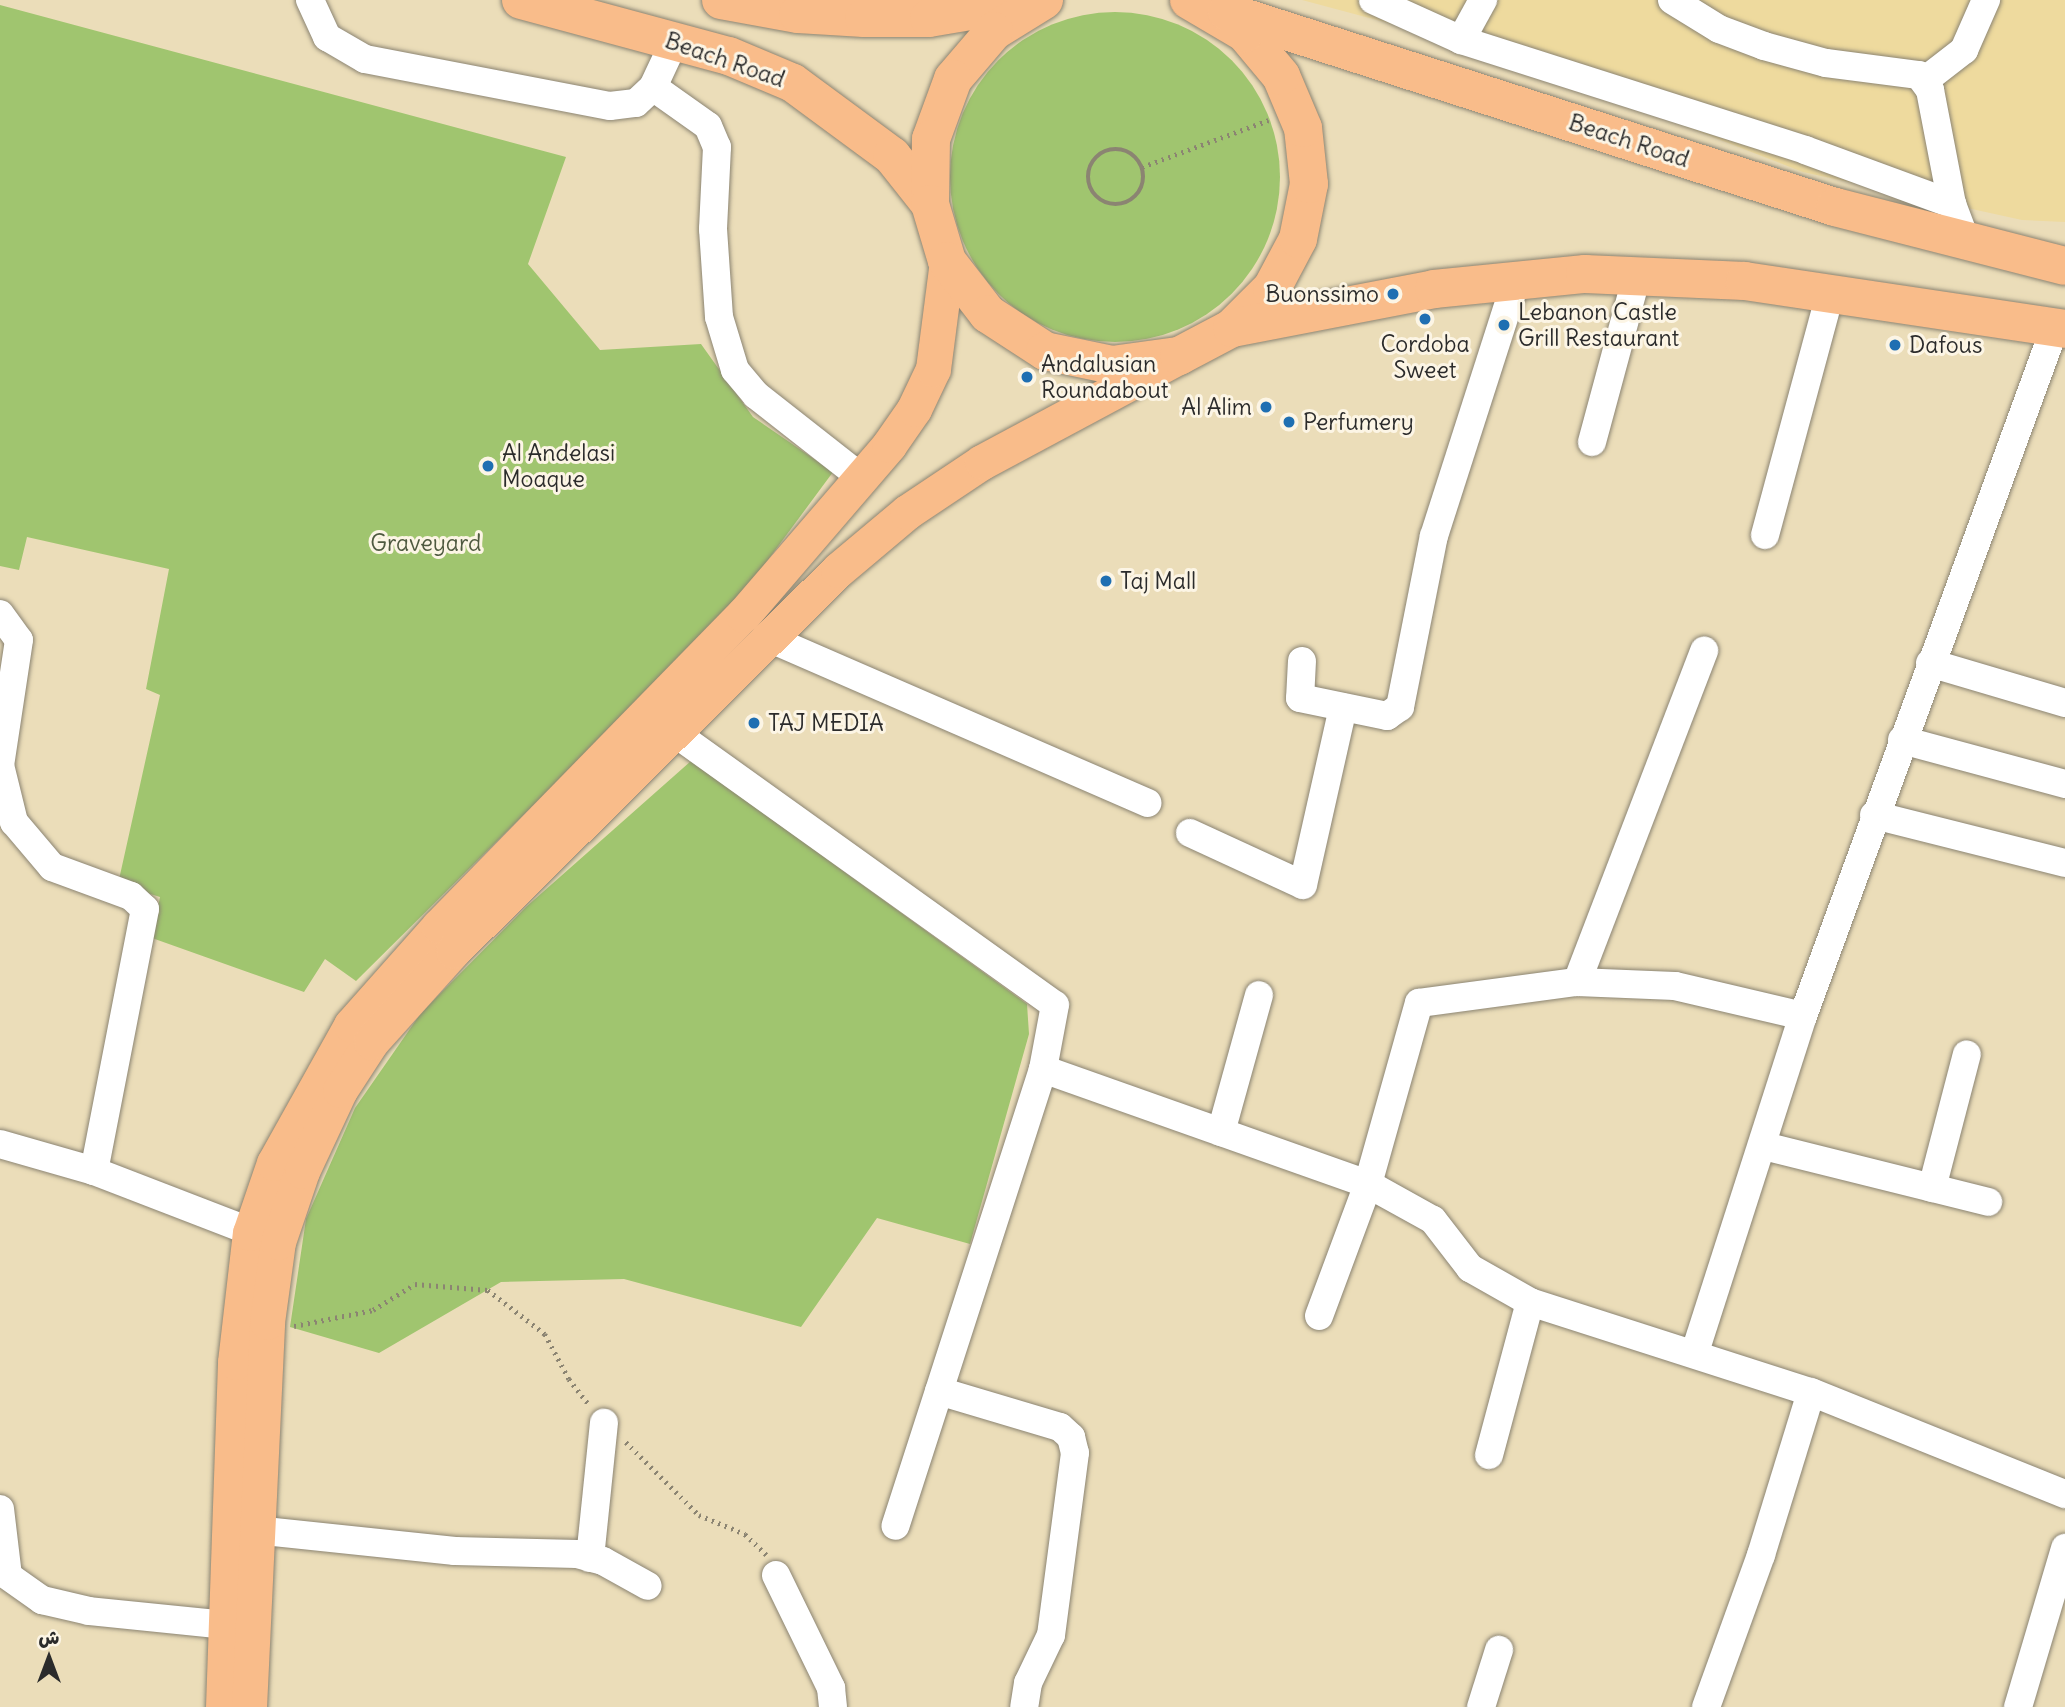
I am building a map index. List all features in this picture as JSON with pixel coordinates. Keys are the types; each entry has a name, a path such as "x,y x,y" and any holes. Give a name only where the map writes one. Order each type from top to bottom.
{"highway":[{"name":"Beach Road","path":"521,0 675,40 793,83 892,156 930,204"},
{"path":"721,0 797,14 929,18 1034,0"},
{"path":"1044,0 994,31 953,79 930,139 930,204 947,261 988,314 1045,351 1112,365 1179,356 1232,328 1434,289 1516,281 1637,275 1745,281 2060,328"},
{"name":"Beach Road","path":"1194,1 1835,207 1967,244 2065,266"},
{"path":"1194,1 1245,33 1281,76 1303,128 1309,184 1298,239 1272,288 1232,328"}],"main road":[{"path":"446,938 734,625 862,478 914,409 933,369 947,261"},
{"path":"223,1707 235,1362 264,1237 274,1163 319,1076 351,1026 675,733 766,637 907,512 982,462 1179,356"},
{"path":"248,1707 267,1322 264,1237"}],"street":[{"path":"310,0 327,37 365,59 610,106 636,103 653,87 675,40"},
{"path":"1373,0 1461,40 1805,150 1952,204"},
{"path":"1461,40 1483,0"},
{"path":"1672,0 1719,29 1763,46 1826,63 1919,75 1930,90 1952,204 1967,244"},
{"path":"1924,81 1964,50 1986,0"},
{"path":"653,87 708,126 717,147 713,229 719,317 735,369 756,395 862,478"},
{"path":"1592,442 1637,275"},
{"path":"1302,661 1300,698 1387,716 1400,707 1434,536 1516,281"},
{"path":"1765,535 1830,294"},
{"path":"1695,1352 1764,1146 1803,1016 1874,815 2060,328"},
{"path":"0,614 19,640 0,765 15,822 52,867 137,899 146,915 94,1171"},
{"path":"766,637 1147,803"},
{"path":"1577,982 1704,651"},
{"path":"1930,663 2065,703"},
{"path":"1190,833 1303,885 1343,707"},
{"path":"675,733 1051,1000 1055,1010 1043,1069 895,1526"},
{"path":"1902,740 2065,784"},
{"path":"1874,815 2065,863"},
{"path":"1319,1316 1368,1184 1415,1007 1424,1001 1577,982 1675,986 1803,1016"},
{"path":"1221,1132 1259,995"},
{"path":"1932,1188 1967,1054"},
{"path":"1043,1069 1368,1184 1433,1220 1470,1268 1530,1303 1695,1352 1811,1392 2065,1494"},
{"path":"0,1144 94,1171 264,1237"},
{"path":"1764,1146 1989,1202"},
{"path":"1489,1455 1530,1303"},
{"path":"939,1391 1060,1427 1071,1437 1076,1454 1051,1635 1028,1683 1024,1707"},
{"path":"1706,1707 1761,1555 1811,1392"},
{"path":"590,1558 604,1423"},
{"path":"0,1509 8,1576 42,1600 89,1611 226,1625"},
{"path":"255,1530 455,1550 545,1551 590,1558 648,1586"},
{"path":"2018,1707 2065,1548"},
{"path":"776,1575 831,1688 833,1707"},
{"path":"1481,1707 1499,1650"}],"path":[{"path":"1142,167 1295,110"},
{"path":"1105,152 1131,153 1142,167 1143,186 1131,201 1113,205 1090,189 1092,163 1105,152"},
{"path":"267,1322 290,1327 373,1310 415,1284 488,1290 545,1334 569,1380 604,1423 699,1515 745,1534 764,1550 776,1575"}],"green space":[{"name":"Graveyard","path":"0,5 566,157 528,264 600,350 701,344 753,417 833,472 734,606 356,981 325,959 304,992 152,938 160,897 118,884 160,695 146,689 169,569 27,537 19,570 0,566"},
{"path":"1115,12 1147,15 1178,24 1207,40 1232,60 1252,85 1268,114 1277,145 1280,177 1277,209 1268,240 1252,269 1232,294 1207,314 1178,330 1147,339 1115,342 1083,339 1052,330 1023,314 998,294 978,269 962,240 953,209 950,177 953,145 962,114 978,85 998,60 1023,40 1052,24 1083,15"},
{"path":"691,761 1027,1004 1029,1034 970,1244 877,1218 801,1327 624,1279 501,1282 379,1353 290,1327 306,1219 355,1108 421,1013 526,907"}],"sand":[{"path":"1302,0 2065,0 2065,222 2022,220 1803,172 1614,99 1388,23"}],"place":[{"name":"Buonssimo","path":"1393,294"},
{"name":"Cordoba Sweet","path":"1425,319"},
{"name":"Lebanon Castle Grill Restaurant","path":"1504,325"},
{"name":"Dafous","path":"1895,345"},
{"name":"Andalusian Roundabout","path":"1027,377"},
{"name":"Al Alim","path":"1266,407"},
{"name":"Perfumery","path":"1289,422"},
{"name":"Al Andelasi Moaque","path":"488,466"},
{"name":"Taj Mall","path":"1106,581"},
{"name":"TAJ MEDIA","path":"754,723"}]}
